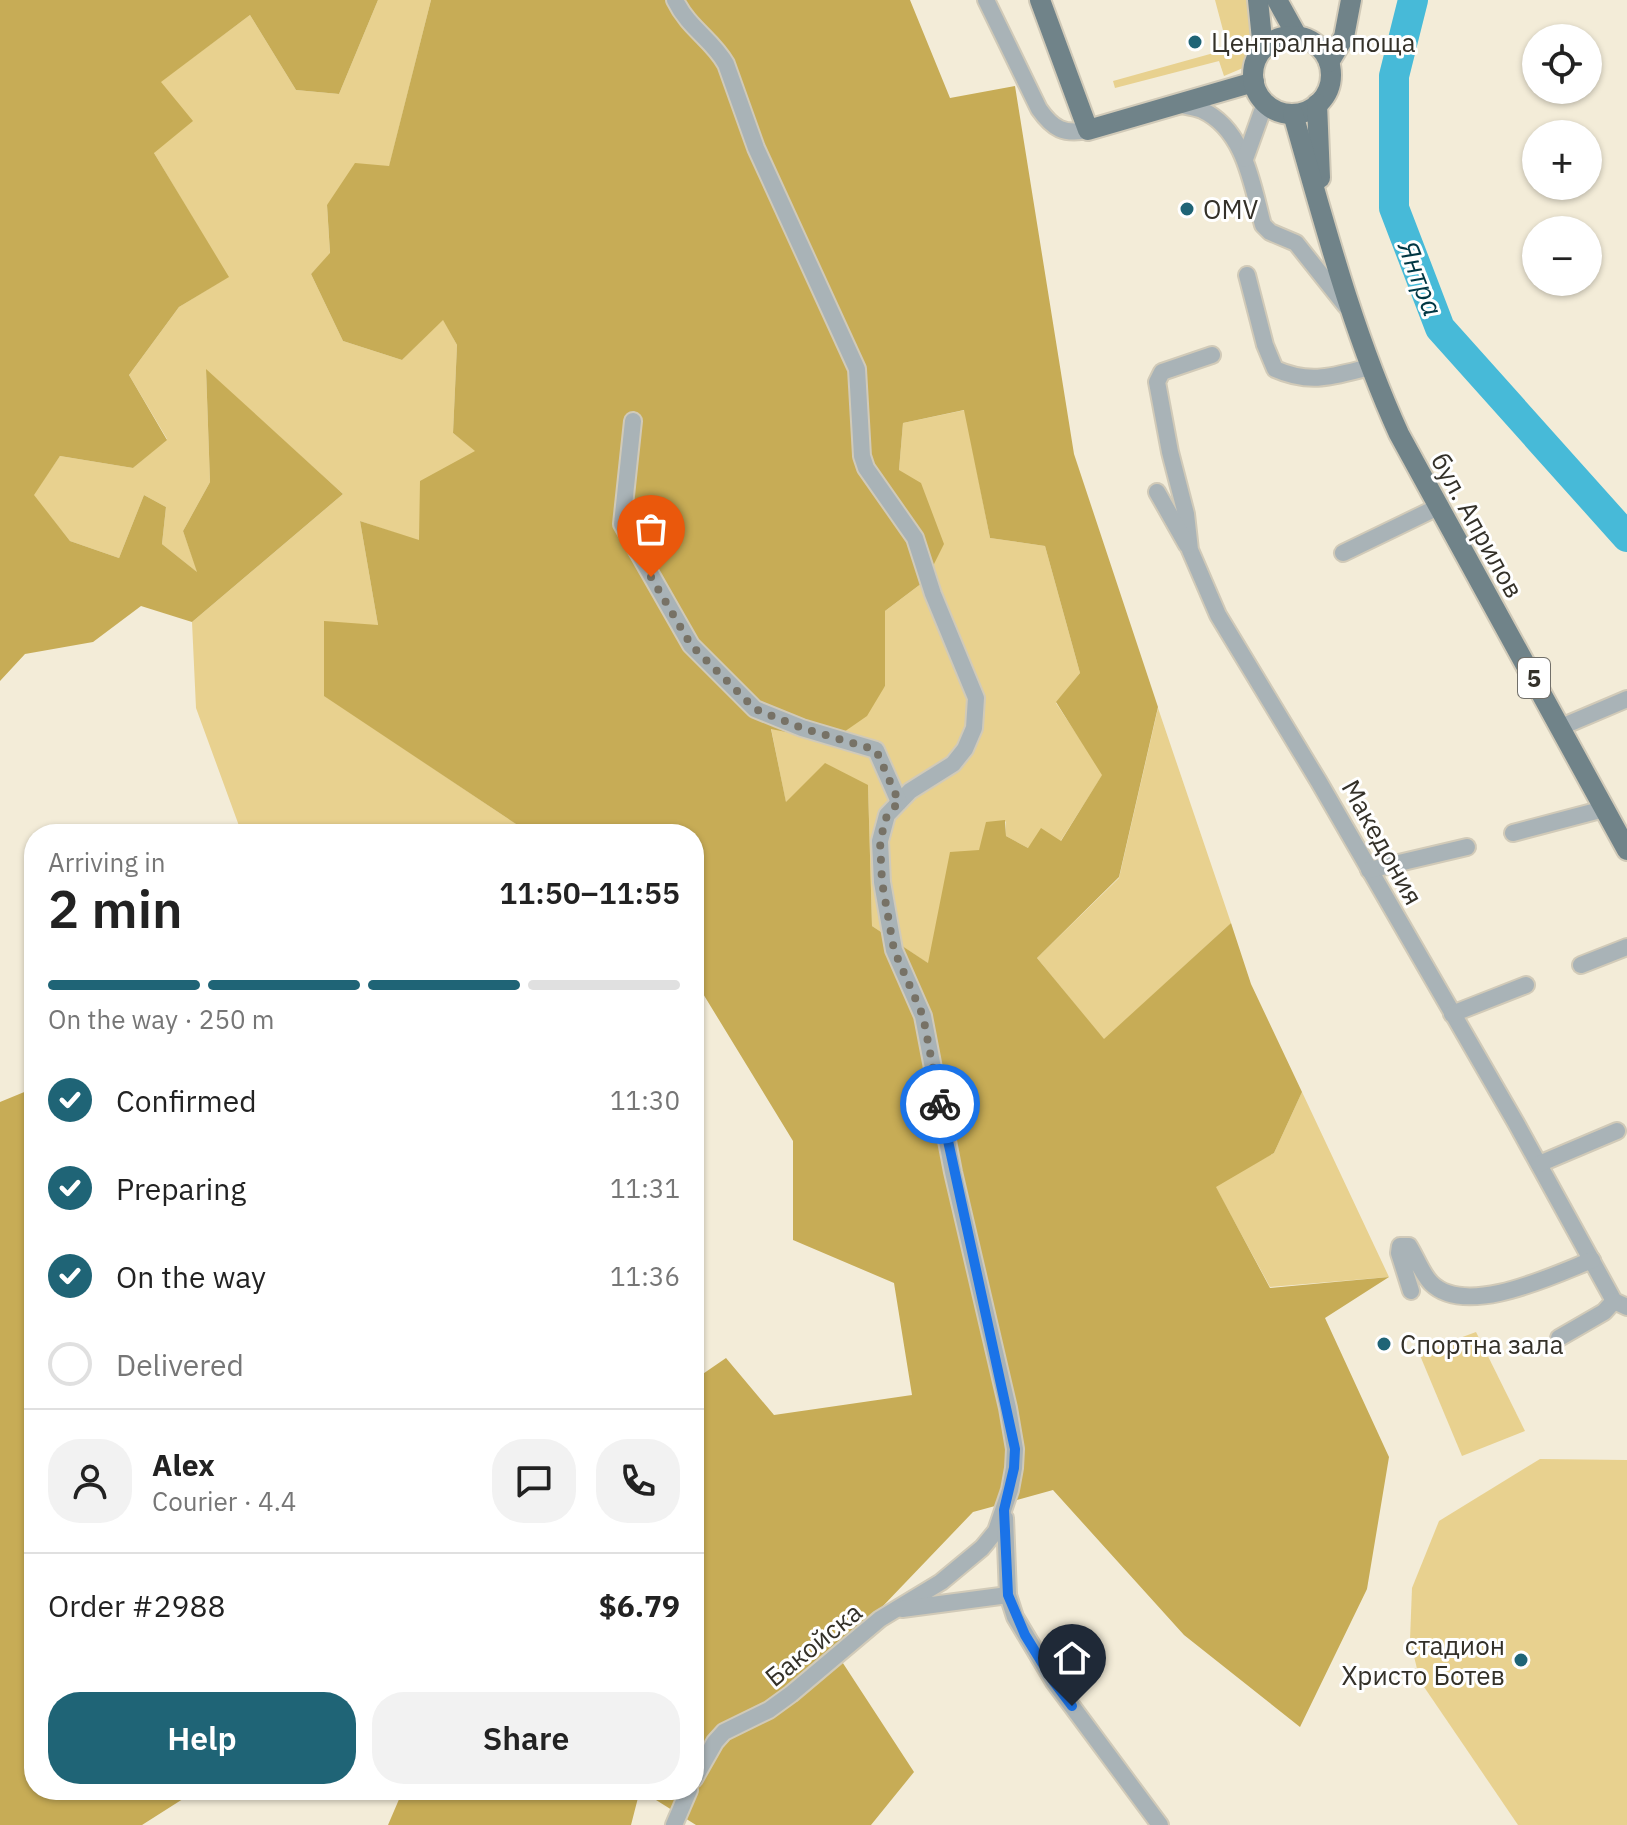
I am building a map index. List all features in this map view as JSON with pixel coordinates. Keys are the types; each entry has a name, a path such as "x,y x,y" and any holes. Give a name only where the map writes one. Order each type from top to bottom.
{"main road":[{"path":"1040,0 1088,130 1254,82"},
{"path":"1258,0 1263,49"},
{"path":"1277,0 1297,36"},
{"name":"5","path":"1317,104 1330,85 1329,62 1344,37 1351,0"},
{"path":"1317,104 1293,114 1281,112 1265,103 1254,82 1254,64 1263,49 1278,38 1297,36 1314,43 1329,62"},
{"name":"бул. Априлов","path":"1317,104 1321,210"},
{"name":"бул. Априлов","path":"1293,114 1349,309 1399,434 1627,850"}],"street":[{"path":"675,0 684,18 719,52 726,64 756,148 857,369 862,456 866,468 915,538 933,594 976,698 974,728 965,749 953,764 910,791 887,815 880,841 882,882 894,950 923,1016 953,1172 1008,1408 1015,1449 1004,1510 1008,1595 1015,1617 1054,1682 1160,1825"},
{"path":"986,0 1039,109 1050,125 1065,133 1088,130"},
{"path":"1245,159 1265,103"},
{"path":"1177,104 1202,110 1221,123 1245,159 1263,225 1270,232 1296,243 1308,254 1349,309"},
{"path":"1247,275 1265,345 1275,369 1293,377 1320,379 1370,367"},
{"name":"Македония","path":"1212,355 1162,372 1157,382 1186,514 1190,550 1218,615 1319,782 1620,1305"},
{"path":"633,421 622,524 691,645 755,709 802,728 876,750 899,802"},
{"path":"1157,492 1190,550"},
{"path":"1343,553 1438,507"},
{"path":"1561,727 1627,699"},
{"path":"1513,833 1604,809"},
{"path":"1369,870 1467,847"},
{"path":"1581,965 1627,947"},
{"path":"1452,1014 1526,985"},
{"path":"1539,1164 1617,1131"},
{"path":"1411,1291 1399,1253 1400,1246 1409,1246 1432,1284 1465,1298 1526,1286 1592,1260"},
{"path":"1559,1338 1620,1305"},
{"name":"Бакойска","path":"704,1761 724,1732 769,1710 880,1619 959,1569 996,1531 1004,1510"},
{"path":"896,1610 1008,1595"},
{"path":"674,1825 685,1800"}],"shaded area":[{"path":"0,0 378,0 339,94 296,90 250,15 161,82 193,121 154,153 229,277 179,307 129,375 167,440 133,468 60,456 34,495 70,541 119,558 144,495 166,507 162,544 197,572 183,531 210,482 206,369 343,494 192,622 141,606 93,642 25,654 0,681"},
{"path":"378,0 431,0 389,167 327,205 330,254 311,274 343,341 402,360 443,319 457,345 453,433 476,451 419,541 360,521 378,625 324,695 516,824 238,824 196,708 192,622 343,494 206,370 210,482 183,531 198,573 162,544 166,507 144,495 119,558 70,541 33,495 60,456 133,468 167,439 129,375 179,307 228,277 154,153 160,82 250,15 296,90 339,94"},
{"path":"431,0 910,0 950,98 1015,86 1074,454 1158,707 1119,877 1037,958 1104,1039 1231,923 1251,984 1302,1092 1274,1153 1216,1187 1270,1288 1389,1277 1325,1318 1389,1457 1367,1589 1300,1727 1184,1635 1053,1490 973,1512 837,1654 914,1772 871,1825 696,1825 656,1800 704,1800 704,1373 726,1358 774,1415 912,1395 894,1283 793,1240 793,1141 704,995 704,824 516,824 324,696 324,621 378,625 360,521 419,540 420,481 475,451 453,433 457,345 443,320 402,360 343,341 311,274 330,253 327,205 355,163 389,166","holes":["964,410 990,538 1045,546 1080,673 1056,702 1102,775 1061,841 1041,828 1028,848 1006,836 1005,820 986,822 979,850 950,852 928,963 872,926 868,785 825,763 786,802 771,729 831,741 867,716 885,686 885,611 926,580 944,544 921,483 899,470 903,423"]},
{"path":"1215,0 1250,0 1259,44 1243,68 1224,76 1219,61 1115,88 1113,81 1228,49"},
{"path":"965,410 990,538 1045,546 1080,673 1056,703 1103,774 1060,842 1028,848 1006,836 1006,821 979,850 929,964 872,926 868,785 786,803 771,728 831,741 885,686 885,611 926,580 899,470 903,423"},
{"path":"1158,708 1231,923 1104,1040 1037,958 1119,878"},
{"path":"24,1092 24,1800 181,1800 142,1825 0,1825 0,1102"},
{"path":"1302,1092 1389,1277 1270,1287 1215,1186 1274,1153"},
{"path":"1476,1332 1525,1431 1462,1456 1419,1353"},
{"name":"стадион Христо Ботев","path":"1540,1459 1627,1460 1627,1825 1518,1825 1420,1681 1410,1640 1412,1588 1439,1521"},
{"path":"399,1800 637,1800 631,1825 388,1825"}],"waterway":[{"name":"Янтра","path":"1413,0 1394,76 1394,208 1440,328 1627,537"}],"way so far":[{"path":"651,577 691,645 755,709 802,728 876,750 899,802 887,815 880,841 882,882 894,950 923,1016 940,1104"}],"place":[{"name":"Централна поща","path":"1195,42"},
{"name":"OMV","path":"1187,209"},
{"name":"Спортна зала","path":"1384,1344"},
{"name":"стадион Христо Ботев","path":"1521,1660"}],"route":[{"path":"940,1104 1015,1449 1004,1510 1008,1595 1025,1635 1072,1706"}]}
